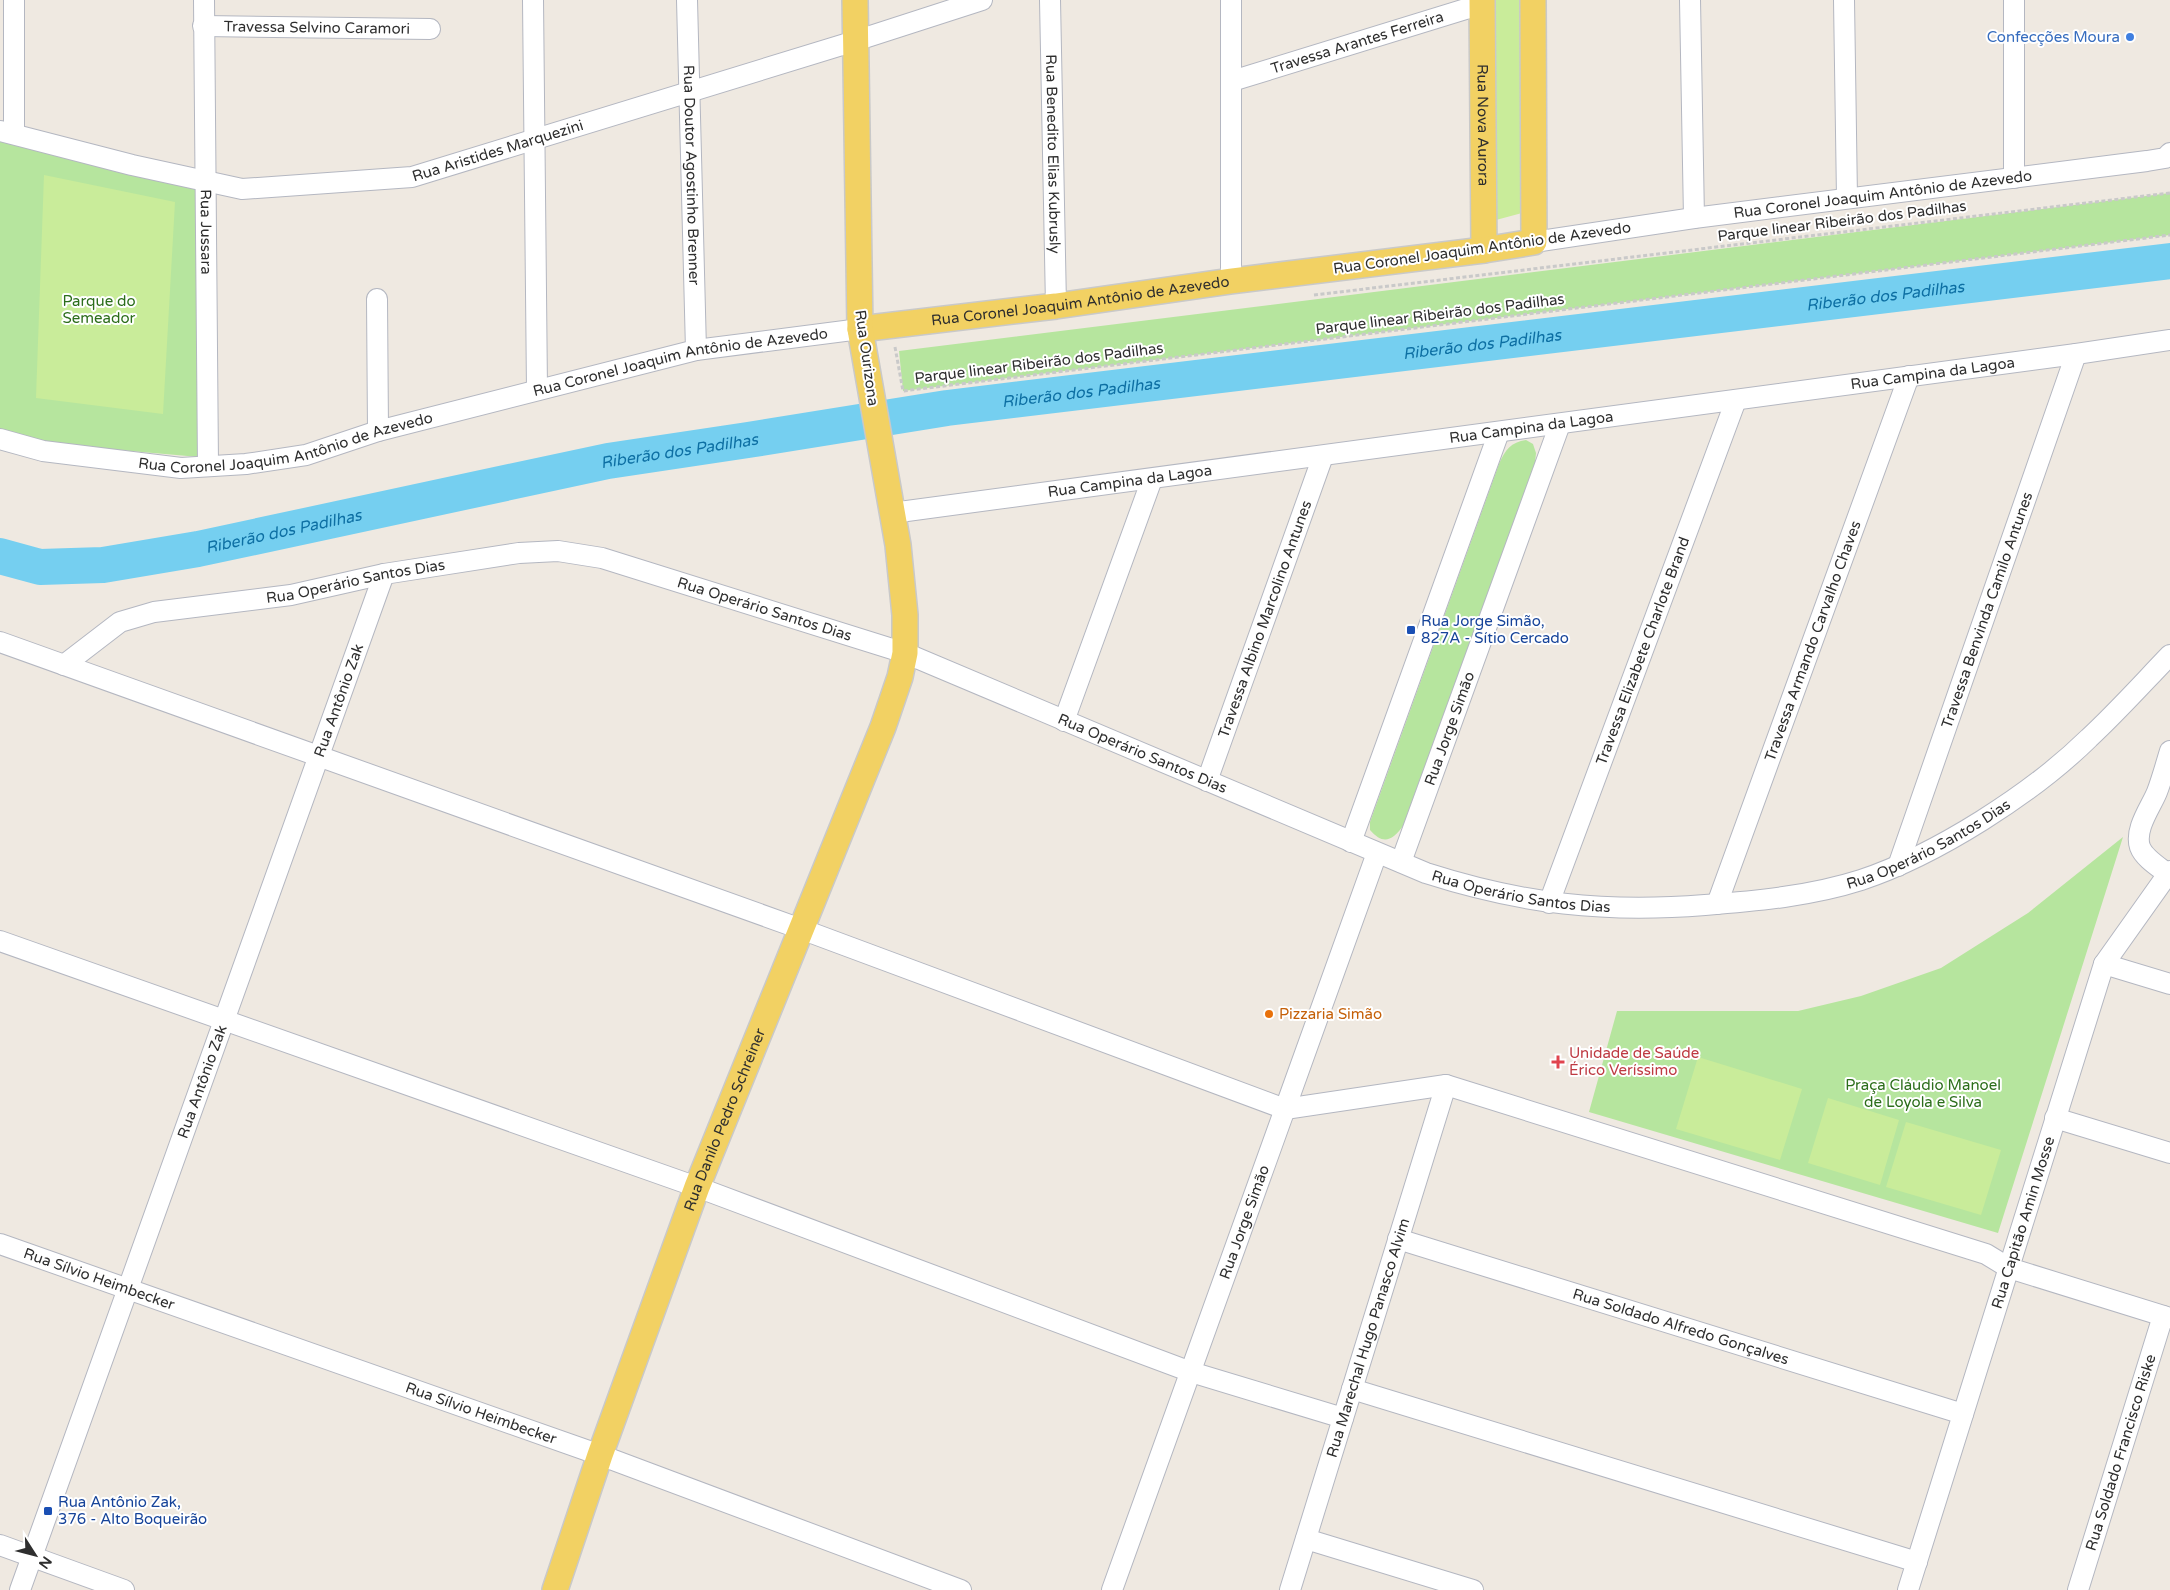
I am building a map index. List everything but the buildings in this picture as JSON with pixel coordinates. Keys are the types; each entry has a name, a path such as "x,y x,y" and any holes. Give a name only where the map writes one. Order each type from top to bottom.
{"main road":[{"name":"Rua Ourizona","path":"855,0 860,329 903,581 905,653"},
{"path":"1533,0 1534,242"},
{"name":"Rua Nova Aurora","path":"1482,2 1484,250"},
{"name":"Rua Coronel Joaquim Antônio de Azevedo","path":"860,329 1056,306 1231,280 1484,250 1534,242"},
{"path":"860,291 868,308 889,325"},
{"name":"Rua Danilo Pedro Schreiner","path":"555,1590 600,1455 697,1187 886,719 900,677 905,653"}],"street":[{"path":"7,132 14,0"},
{"name":"Rua Jussara","path":"204,0 208,466"},
{"path":"533,0 537,390"},
{"name":"Rua Doutor Agostinho Brenner","path":"687,0 696,350"},
{"name":"Rua Aristides Marquezini","path":"7,132 132,165 242,189 412,177 982,0"},
{"name":"Rua Benedito Elias Kubrusly","path":"1050,0 1056,306"},
{"path":"1231,0 1231,280"},
{"path":"1690,0 1694,218"},
{"path":"1844,0 1847,198"},
{"path":"2014,0 2014,178"},
{"name":"Travessa Arantes Ferreira","path":"1232,81 1482,2"},
{"name":"Travessa Selvino Caramori","path":"203,26 430,29"},
{"name":"Rua Coronel Joaquim Antônio de Azevedo","path":"1534,242 1694,218 2147,161 2165,158 2170,153"},
{"path":"377,299 378,431"},
{"name":"Rua Coronel Joaquim Antônio de Azevedo","path":"0,439 43,451 181,468 246,464 306,455 378,431 696,350 860,329"},
{"name":"Rua Campina da Lagoa","path":"892,513 2170,340"},
{"name":"Travessa Benvinda Camilo Antunes","path":"1898,866 2076,354"},
{"name":"Travessa Armando Carvalho Chaves","path":"1717,904 1909,376"},
{"name":"Travessa Elizabete Charlote Brand","path":"1549,903 1736,400"},
{"name":"Rua Jorge Simão","path":"1401,862 1560,424"},
{"path":"1351,842 1499,432"},
{"name":"Travessa Albino Marcolino Antunes","path":"1207,781 1323,456"},
{"path":"1064,721 1152,479"},
{"name":"Rua Operário Santos Dias","path":"64,665 102,634 120,622 137,616 186,606 291,595 384,574 519,553 558,551 581,554 612,561 905,653 1377,853 1456,883 1549,903 1611,909 1717,904 1814,892 1860,880 1898,866 1980,821 2055,768 2088,740 2170,655"},
{"name":"Rua Antônio Zak","path":"20,1590 384,574"},
{"path":"0,642 800,929 1285,1109 1446,1085 1986,1254 2009,1268 2166,1317"},
{"path":"2169,873 2151,861 2140,847 2139,837 2142,824 2157,790 2170,751"},
{"name":"Rua Jorge Simão","path":"1112,1590 1377,853"},
{"name":"Rua Capitão Amin Mosse","path":"1908,1590 2104,964 2169,873"},
{"path":"0,940 697,1187 1190,1372 1343,1418"},
{"path":"2104,964 2170,984"},
{"name":"Rua Marechal Hugo Panasco Alvim","path":"1290,1590 1446,1085"},
{"path":"2055,1118 2170,1153"},
{"name":"Rua Soldado Alfredo Gonçalves","path":"1398,1240 1963,1414"},
{"name":"Rua Sílvio Heimbecker","path":"0,1244 600,1455 961,1590"},
{"name":"Rua Soldado Francisco Riske","path":"2078,1590 2166,1317"},
{"path":"1352,1389 1917,1562"},
{"path":"1306,1539 1473,1590"},
{"path":"0,1545 124,1590"}],"path":[{"name":"Parque linear Ribeirão dos Padilhas","path":"1310,296 2170,193"},
{"name":"Parque linear Ribeirão dos Padilhas","path":"905,344 895,346 903,391 2170,235"}],"green space":[{"path":"1493,0 1521,0 1522,213 1496,220"},
{"name":"Parque do Semeador","path":"0,138 198,189 199,457 62,445 0,431"},
{"path":"44,175 175,202 163,414 36,398"},
{"path":"2170,193 2170,235 903,391 899,351"},
{"path":"1526,440 1533,444 1536,453 1535,463 1403,826 1391,838 1379,838 1370,830 1370,822 1499,464 1512,445"},
{"name":"Praça Cláudio Manoel de Loyola e Silva","path":"2123,837 1998,1233 1589,1112 1617,1011 1798,1011 1861,996 1941,968 2028,913"},
{"path":"1698,1057 1802,1089 1780,1160 1676,1129"},
{"path":"1828,1098 1899,1120 1880,1185 1808,1163"},
{"path":"1906,1122 2001,1150 1981,1215 1886,1187"}],"waterway":[{"name":"Riberão dos Padilhas","path":"0,556 40,567 103,565 198,549 608,461 947,408 2170,261"}],"place":[{"name":"Confecções Moura","path":"2130,37"},
{"name":"Rua Jorge Simão, 827A - Sítio Cercado","path":"1411,630"},
{"name":"Pizzaria Simão","path":"1269,1014"},
{"name":"Unidade de Saúde Érico Veríssimo","path":"1558,1062"},
{"name":"Rua Antônio Zak, 376 - Alto Boqueirão","path":"48,1511"}]}
